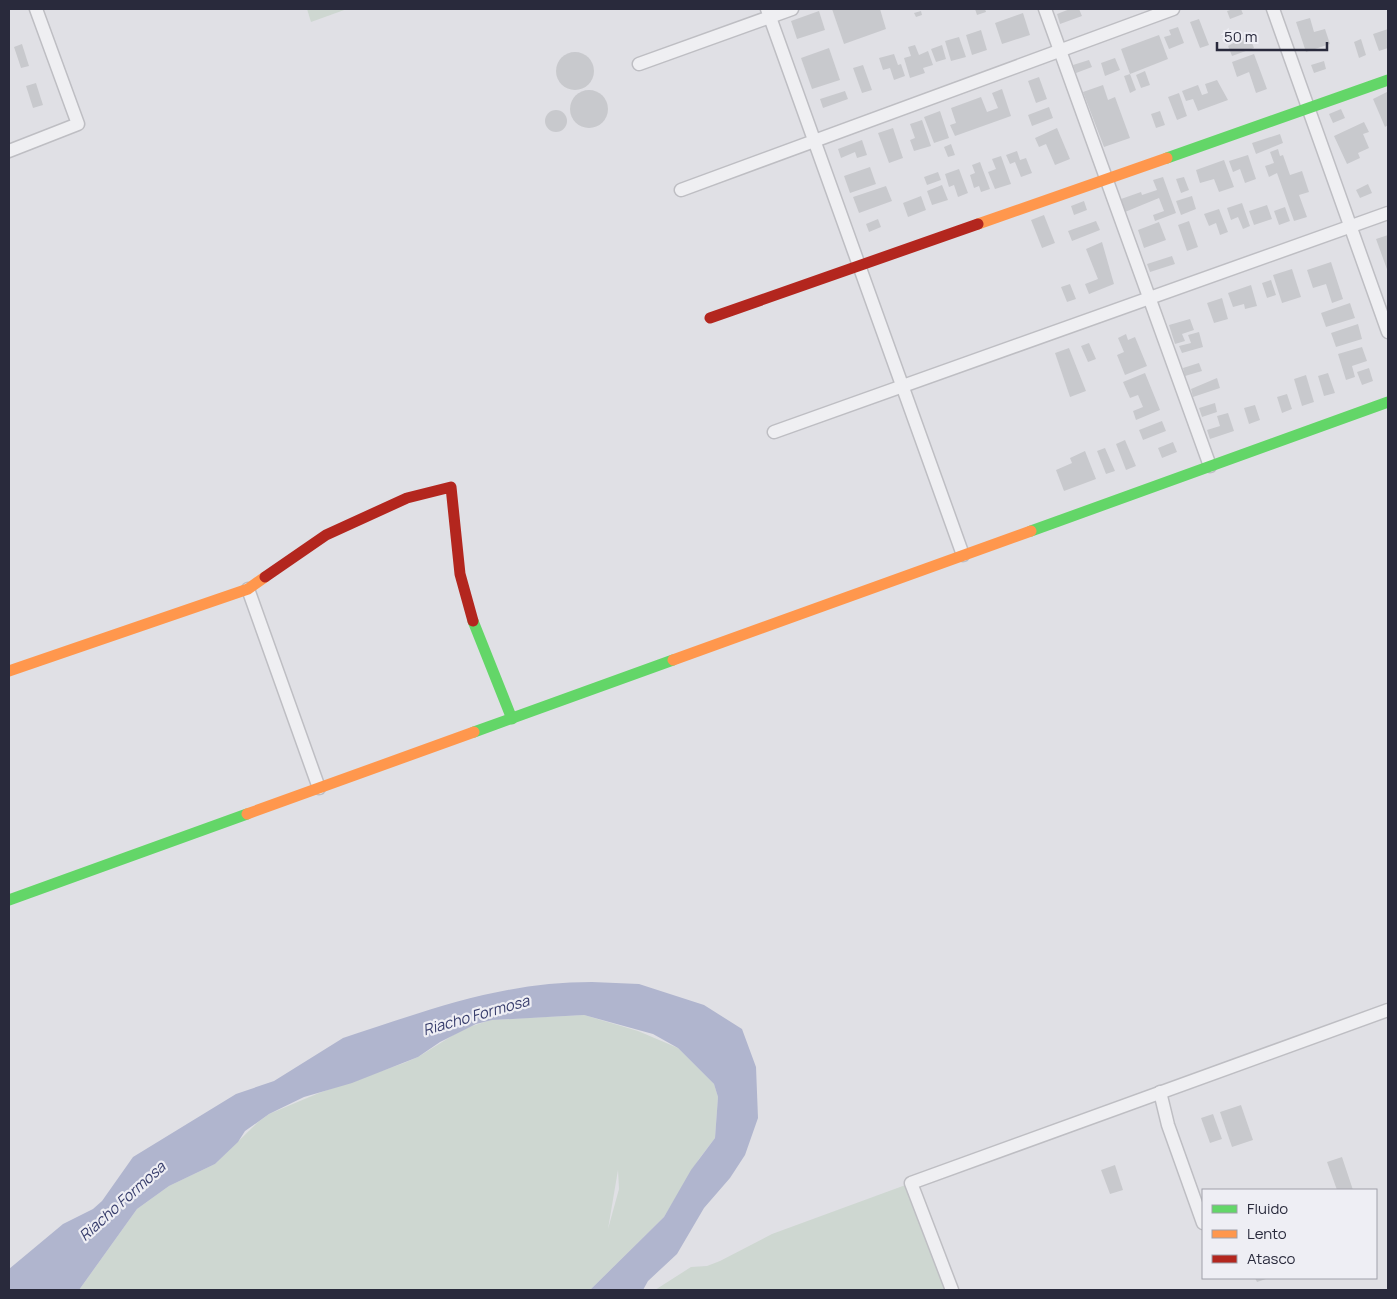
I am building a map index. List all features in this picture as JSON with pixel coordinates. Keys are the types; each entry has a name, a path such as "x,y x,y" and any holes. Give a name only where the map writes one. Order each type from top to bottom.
{"street":[{"path":"9,151 78,124 36,9"},
{"path":"639,64 769,13 792,9"},
{"path":"1045,9 1210,466"},
{"path":"681,190 814,139 1173,9"},
{"path":"1272,9 1388,332"},
{"path":"769,13 963,555"},
{"path":"710,318 1388,80"},
{"path":"774,432 1388,213"},
{"path":"9,900 1388,402"},
{"path":"9,671 248,589 326,535 407,498 451,487 460,574 467,606 512,718"},
{"path":"248,589 319,788"},
{"path":"952,1290 911,1183 1388,1010"},
{"path":"1160,1092 1168,1125 1202,1220"}],"shaded area":[{"path":"307,9 347,9 311,22"},
{"path":"584,1015 638,1031 678,1048 714,1084 718,1097 715,1138 699,1159 664,1217 590,1290 79,1290 137,1209 169,1186 215,1164 258,1122 269,1114 319,1093 404,1063 418,1057 463,1029 491,1020","holes":["618,1170 619,1189 608,1229"]},
{"path":"911,1183 952,1290 655,1290 691,1267 707,1266 772,1234"}],"water":[{"name":"Riacho Formosa","path":"559,983 639,984 704,1005 742,1029 756,1067 758,1118 745,1155 730,1178 704,1208 677,1254 648,1281 643,1290 590,1290 664,1217 691,1170 715,1138 718,1097 714,1084 678,1048 653,1034 584,1015 492,1020 476,1024 440,1042 418,1057 352,1083 304,1097 269,1114 245,1131 238,1142 215,1164 169,1186 137,1209 79,1290 9,1290 9,1269 63,1224 93,1209 102,1201 133,1157 236,1094 274,1081 343,1038 405,1017 496,992"}],"building":[{"path":"832,9 880,9 886,29 844,44"},
{"path":"975,9 985,9 986,12 977,15"},
{"path":"1070,9 1079,9 1082,16 1060,24 1057,14"},
{"path":"1241,9 1243,14 1230,19 1227,11"},
{"path":"819,11 825,30 797,39 791,21"},
{"path":"921,11 922,15 916,17 914,13"},
{"path":"1023,13 1030,35 1002,44 995,23"},
{"path":"1310,18 1314,32 1325,29 1330,44 1306,52 1296,22"},
{"path":"1199,19 1209,45 1200,48 1190,22"},
{"path":"1178,27 1184,43 1169,49 1164,37 1171,35 1169,30"},
{"path":"1388,29 1388,48 1379,51 1373,34"},
{"path":"981,30 987,50 972,55 966,35"},
{"path":"1159,35 1168,59 1130,74 1121,49"},
{"path":"1249,35 1254,48 1232,56 1228,46"},
{"path":"959,37 966,57 951,61 945,41"},
{"path":"1361,39 1366,55 1359,58 1354,42"},
{"path":"22,44 29,66 21,68 14,47"},
{"path":"915,45 919,55 928,51 933,65 923,68 925,73 910,78 904,58 911,56 908,47"},
{"path":"942,45 946,59 936,62 931,49"},
{"path":"829,48 840,80 812,89 801,58"},
{"path":"575,52 582,53 588,58 593,64 593,78 588,84 582,89 575,90 568,89 562,84 557,78 556,71 557,64 562,58 568,53"},
{"path":"894,54 898,65 901,64 905,76 894,80 890,68 883,70 879,58"},
{"path":"1254,54 1267,89 1256,93 1249,72 1237,77 1232,62"},
{"path":"1115,58 1120,70 1105,76 1101,63"},
{"path":"1089,60 1092,67 1076,73 1073,65"},
{"path":"1324,61 1326,69 1314,73 1311,65"},
{"path":"863,65 872,90 862,93 853,68"},
{"path":"1145,71 1150,85 1141,88 1136,75"},
{"path":"1130,74 1136,90 1130,93 1124,76"},
{"path":"1039,77 1047,99 1036,103 1028,81"},
{"path":"1217,80 1228,100 1198,111 1193,99 1186,101 1182,91 1198,85 1202,95 1208,93 1205,84"},
{"path":"36,83 43,105 33,108 26,86"},
{"path":"1103,85 1108,100 1115,97 1130,138 1104,147 1083,92"},
{"path":"1002,89 1011,116 955,136 950,125 956,123 951,108 981,97 987,112 998,108 992,93"},
{"path":"589,90 602,96 608,109 602,122 589,128 576,122 570,109 576,96"},
{"path":"845,91 848,99 823,108 820,99"},
{"path":"1387,92 1388,125 1385,127 1373,99"},
{"path":"1179,93 1187,116 1177,120 1168,97"},
{"path":"1049,107 1053,118 1032,126 1028,115"},
{"path":"1341,109 1345,118 1333,123 1329,114"},
{"path":"556,110 564,113 567,121 564,129 556,132 548,129 545,121 548,113"},
{"path":"940,111 949,138 934,143 924,117"},
{"path":"1160,111 1165,125 1156,128 1151,114"},
{"path":"922,120 931,146 914,151 910,140 915,138 910,124"},
{"path":"1364,122 1369,132 1363,134 1369,148 1358,153 1360,158 1347,164 1334,136"},
{"path":"893,128 903,158 889,163 878,133"},
{"path":"1057,128 1070,159 1055,165 1046,144 1039,147 1035,138"},
{"path":"1280,134 1283,143 1256,154 1252,143"},
{"path":"862,140 867,155 857,158 855,152 841,158 838,149"},
{"path":"951,144 955,155 948,157 944,147"},
{"path":"1278,149 1280,156 1283,155 1290,175 1302,171 1309,192 1299,195 1307,217 1294,221 1277,173 1269,177 1265,166 1274,163 1270,152"},
{"path":"1017,151 1020,160 1026,158 1032,173 1021,177 1015,162 1010,164 1006,155"},
{"path":"1248,155 1256,179 1245,183 1240,169 1233,172 1229,161"},
{"path":"1001,156 1011,184 995,189 988,172 996,169 992,159"},
{"path":"1224,160 1234,187 1219,192 1214,179 1200,183 1196,170"},
{"path":"980,162 990,189 981,192 979,186 974,188 970,175 975,173 972,165"},
{"path":"870,167 876,184 850,193 844,176"},
{"path":"959,169 968,193 958,197 954,185 949,187 945,174"},
{"path":"938,172 941,180 927,185 924,177"},
{"path":"1163,177 1176,213 1155,221 1153,215 1164,211 1159,198 1125,212 1121,199 1141,192 1142,195 1157,190 1153,180"},
{"path":"1184,177 1189,190 1181,193 1176,179"},
{"path":"1368,184 1372,193 1360,198 1356,190"},
{"path":"942,185 948,200 932,205 927,191"},
{"path":"886,186 892,201 859,213 853,197"},
{"path":"921,196 926,210 908,217 903,203"},
{"path":"1192,196 1196,209 1181,215 1176,201"},
{"path":"1084,201 1087,210 1074,215 1071,206"},
{"path":"1242,203 1250,226 1243,229 1238,217 1231,220 1227,208"},
{"path":"1267,205 1272,219 1254,225 1249,211"},
{"path":"1285,207 1290,221 1279,225 1274,211"},
{"path":"1219,209 1228,232 1220,235 1216,223 1209,226 1204,214"},
{"path":"1044,215 1055,243 1042,248 1031,220"},
{"path":"878,219 881,227 869,232 866,224"},
{"path":"1096,221 1100,230 1072,241 1068,231"},
{"path":"1189,221 1198,247 1187,251 1178,225"},
{"path":"1159,222 1166,240 1144,248 1138,230"},
{"path":"1388,235 1388,272 1376,239"},
{"path":"1102,242 1114,284 1089,294 1085,284 1098,279 1086,249"},
{"path":"1172,256 1175,264 1150,272 1147,264"},
{"path":"1331,262 1343,299 1332,303 1326,284 1313,288 1307,270"},
{"path":"1292,269 1301,297 1282,303 1273,275"},
{"path":"1271,280 1276,295 1267,298 1262,283"},
{"path":"1070,284 1076,299 1067,302 1061,287"},
{"path":"1251,285 1257,306 1245,309 1244,304 1233,307 1228,293"},
{"path":"1222,298 1228,319 1214,323 1207,303"},
{"path":"1350,303 1355,318 1326,327 1321,313"},
{"path":"1190,319 1194,330 1182,334 1185,341 1175,344 1169,325"},
{"path":"1358,324 1362,339 1336,347 1331,333"},
{"path":"1199,332 1203,347 1182,353 1179,346 1191,343 1188,335"},
{"path":"1126,334 1128,340 1135,337 1147,366 1125,375 1117,355 1124,352 1118,338"},
{"path":"1089,343 1096,359 1088,362 1081,346"},
{"path":"1362,347 1367,361 1352,366 1355,377 1346,380 1338,354"},
{"path":"1069,348 1086,391 1070,397 1055,353"},
{"path":"1199,363 1202,371 1185,376 1183,368"},
{"path":"1369,368 1373,381 1362,385 1357,372"},
{"path":"1145,373 1160,410 1136,420 1133,411 1143,407 1138,395 1130,398 1123,382"},
{"path":"1328,373 1335,393 1324,396 1318,376"},
{"path":"1306,375 1314,402 1302,406 1294,379"},
{"path":"1217,378 1220,388 1193,397 1191,389"},
{"path":"1287,394 1292,409 1282,413 1277,397"},
{"path":"1215,403 1217,412 1202,417 1199,408"},
{"path":"1255,405 1260,420 1249,424 1244,408"},
{"path":"1228,413 1234,431 1210,439 1207,430 1220,426 1217,416"},
{"path":"1162,421 1166,431 1143,440 1139,430"},
{"path":"1125,440 1136,466 1126,470 1116,444"},
{"path":"1173,442 1177,452 1162,458 1158,448"},
{"path":"1105,448 1115,471 1106,474 1097,451"},
{"path":"1085,451 1096,479 1064,491 1056,470 1072,463 1070,458"},
{"path":"1241,1105 1253,1140 1232,1147 1220,1112"},
{"path":"1213,1114 1222,1139 1210,1143 1201,1118"},
{"path":"1342,1157 1353,1189 1337,1189 1327,1162"},
{"path":"1115,1165 1123,1190 1110,1194 1101,1170"},
{"path":"1256,1279 1266,1279 1257,1282"}],"traffic: fast":[{"path":"1167,158 1388,80"},
{"path":"1031,531 1388,402"},
{"path":"473,621 512,719"},
{"path":"474,732 673,660"},
{"path":"9,900 247,814"}],"traffic: slow":[{"path":"978,224 1167,158"},
{"path":"673,660 1031,531"},
{"path":"9,671 248,589 265,577"},
{"path":"247,814 474,732"}],"traffic: jam":[{"path":"710,318 978,224"},
{"path":"265,577 326,535 407,498 451,487 460,574 473,621"}]}
